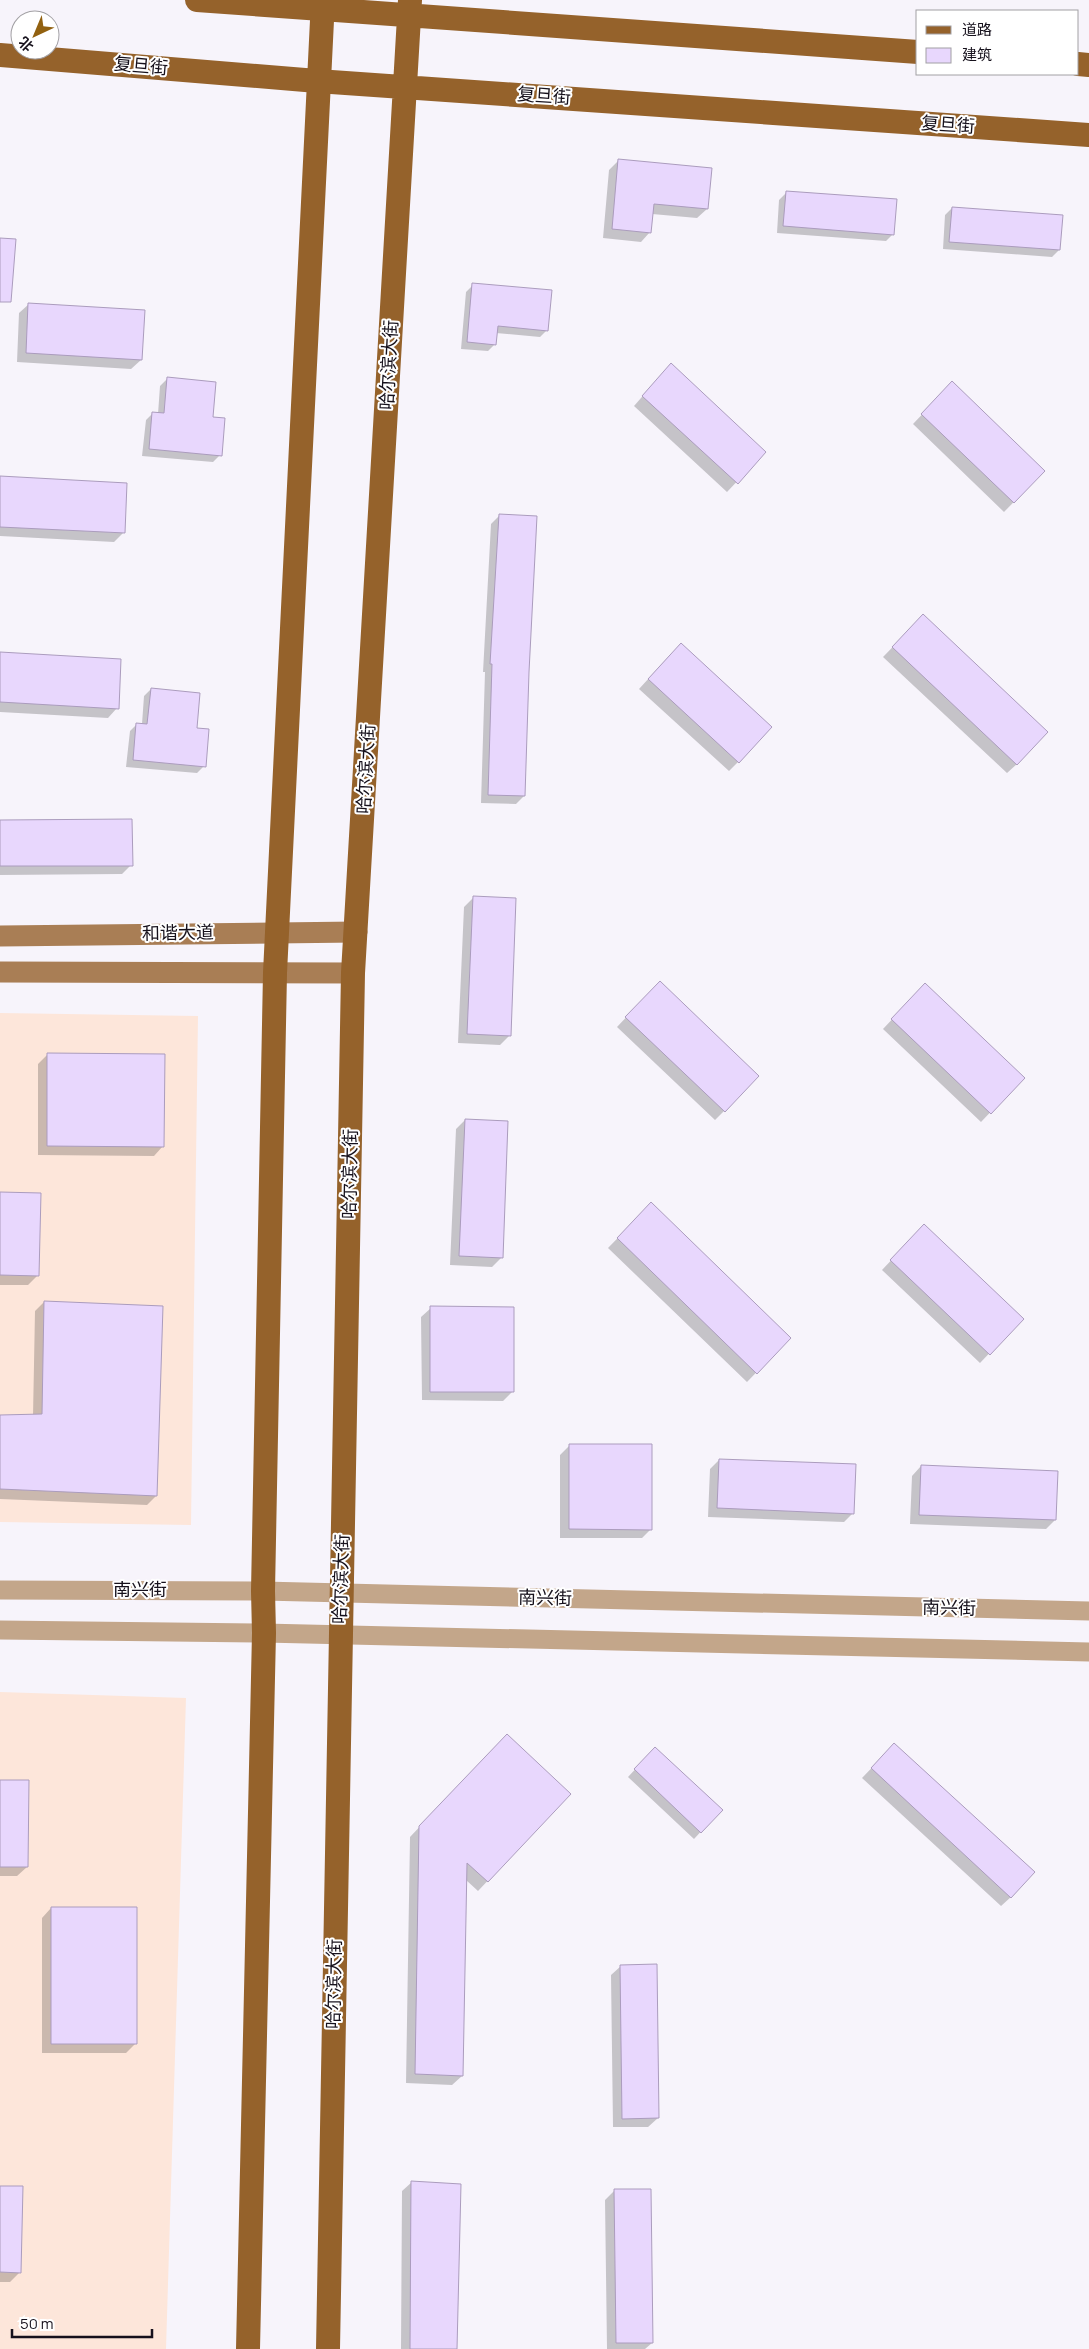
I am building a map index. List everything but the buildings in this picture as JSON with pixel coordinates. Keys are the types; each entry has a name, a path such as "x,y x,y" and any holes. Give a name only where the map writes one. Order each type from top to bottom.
{"main road":[{"path":"196,0 409,7 916,52"},
{"path":"248,2349 264,1633 263,1590 275,973 322,5"},
{"name":"哈尔滨大街","path":"328,2349 353,974 409,7"},
{"name":"复旦街","path":"0,55 317,81 1089,135"},
{"name":"和谐大道","path":"0,936 356,932"},
{"path":"0,972 353,974"}],"street":[{"name":"南兴街","path":"0,1590 263,1590 1089,1612"},
{"path":"0,1630 264,1633 1089,1652"}],"shaded area":[{"path":"0,1013 198,1016 191,1525 0,1522"},
{"path":"0,1692 186,1698 166,2349 0,2349"}]}
